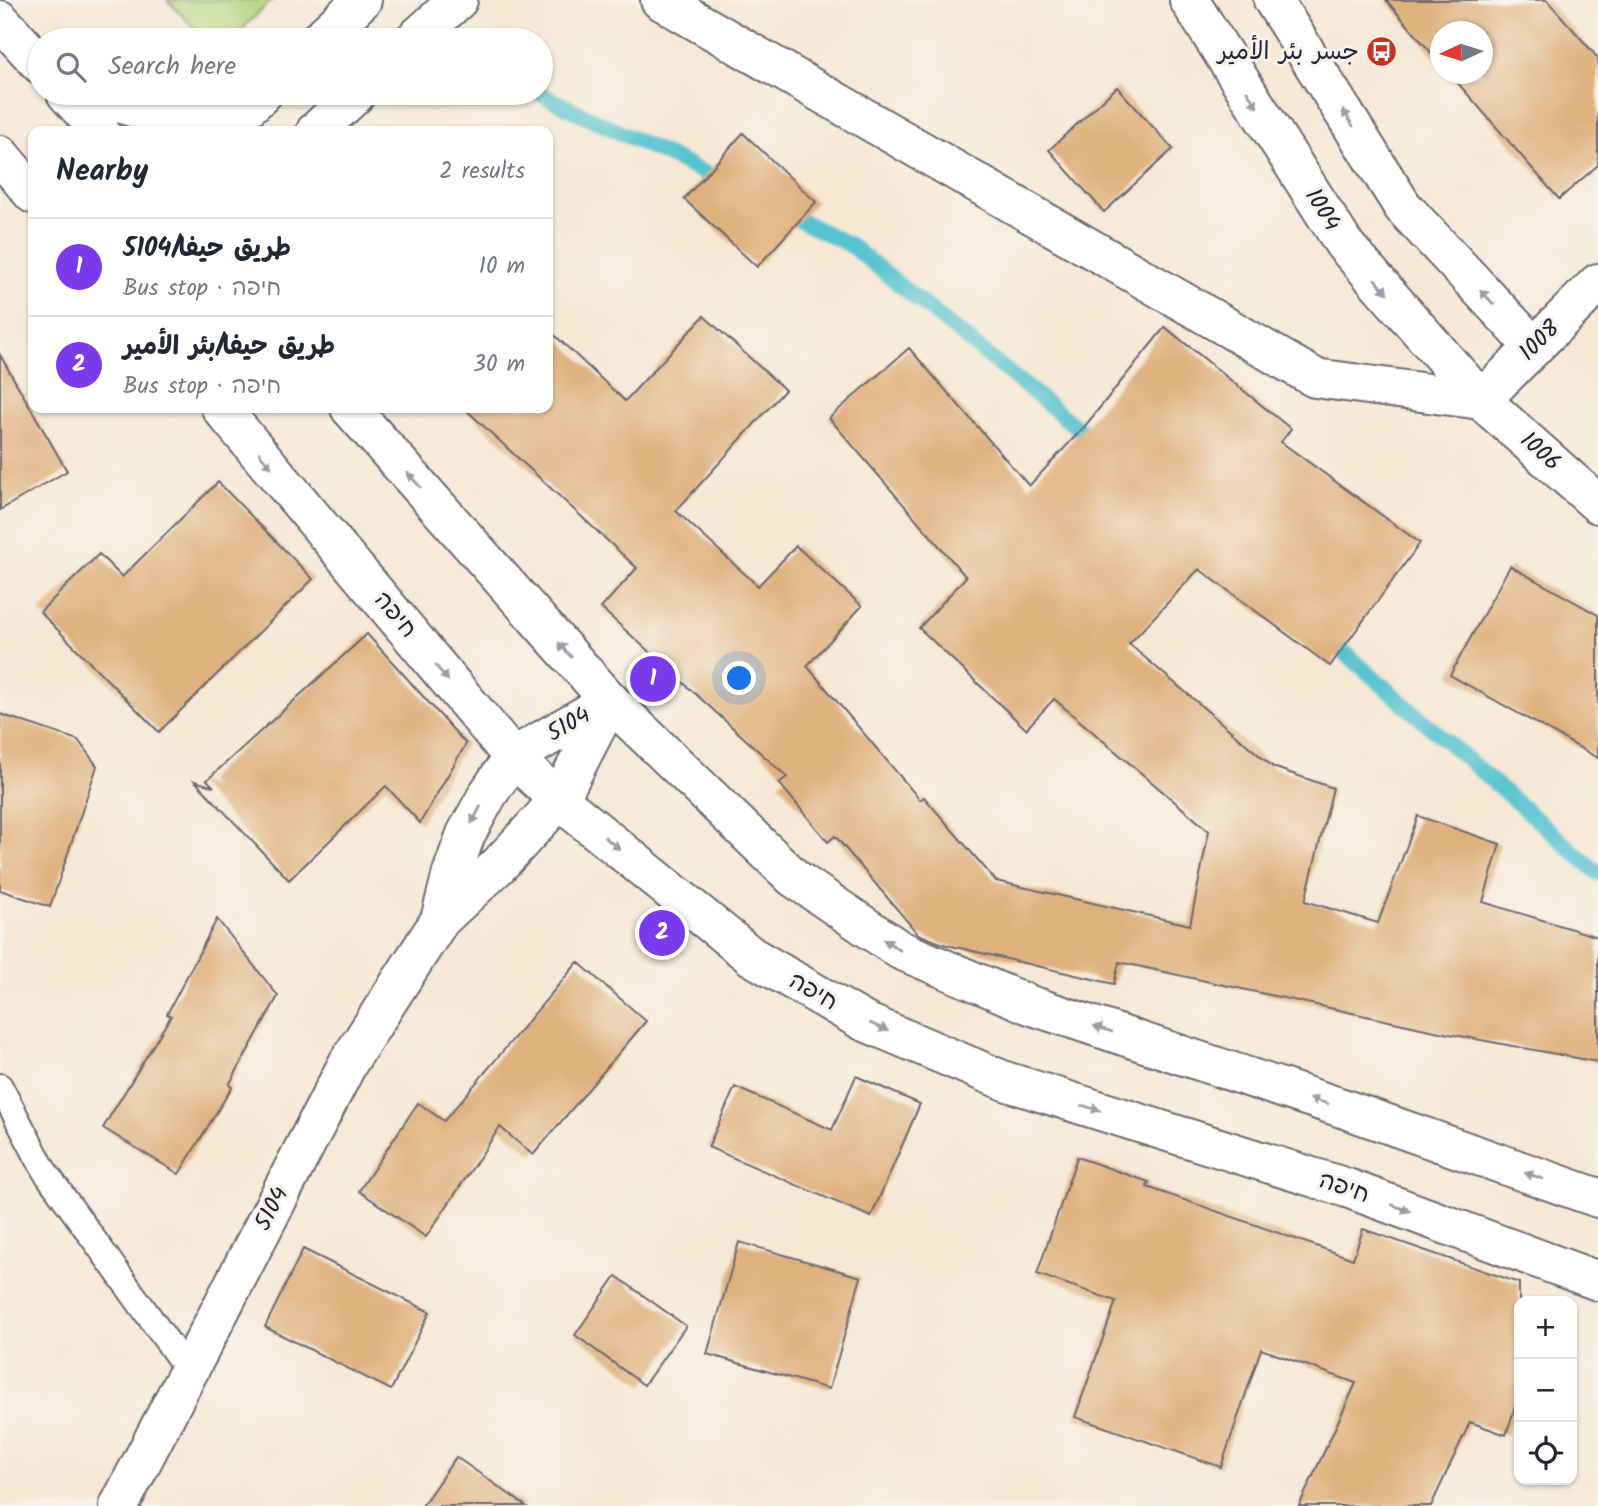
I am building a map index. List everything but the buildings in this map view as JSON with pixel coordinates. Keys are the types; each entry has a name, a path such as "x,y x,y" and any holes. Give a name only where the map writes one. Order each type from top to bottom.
{"main road":[{"path":"332,28 362,0"},
{"path":"427,28 458,0"},
{"path":"660,0 1315,378 1481,400"},
{"name":"1004","path":"1189,0 1344,244 1481,400"},
{"path":"1273,0 1403,207 1534,347"},
{"path":"0,20 28,51"},
{"path":"77,105 96,126"},
{"path":"125,105 173,114 209,105"},
{"path":"227,126 250,105"},
{"path":"322,126 345,105"},
{"path":"0,155 28,188"},
{"name":"1008","path":"1481,400 1598,283"},
{"name":"1006","path":"1481,400 1598,504"},
{"name":"חיפה","path":"225,413 513,757 559,800 751,957 863,1021 1004,1081 1347,1188 1598,1281"},
{"path":"354,413 610,701 794,878 900,950 1030,1005 1345,1109 1598,1199"},
{"name":"5104","path":"440,920 452,873 466,834 513,757 610,701"},
{"name":"5104","path":"119,1506 348,1063 440,920 498,866 559,800 610,701"}],"lane":[{"path":"0,1086 44,1170 189,1372"}],"green space":[{"path":"167,0 272,0 243,28 194,28"}],"waterway":[{"path":"553,100 725,183"},
{"path":"783,212 850,245 1096,443"},
{"path":"1327,637 1598,873"}],"place":[{"name":"جسر بئر الأمير","path":"1382,52"},
{"name":"طريق حيفا/5104","path":"653,679"},
{"name":"طريق حيفا/بئر الأمير","path":"662,933"}]}
